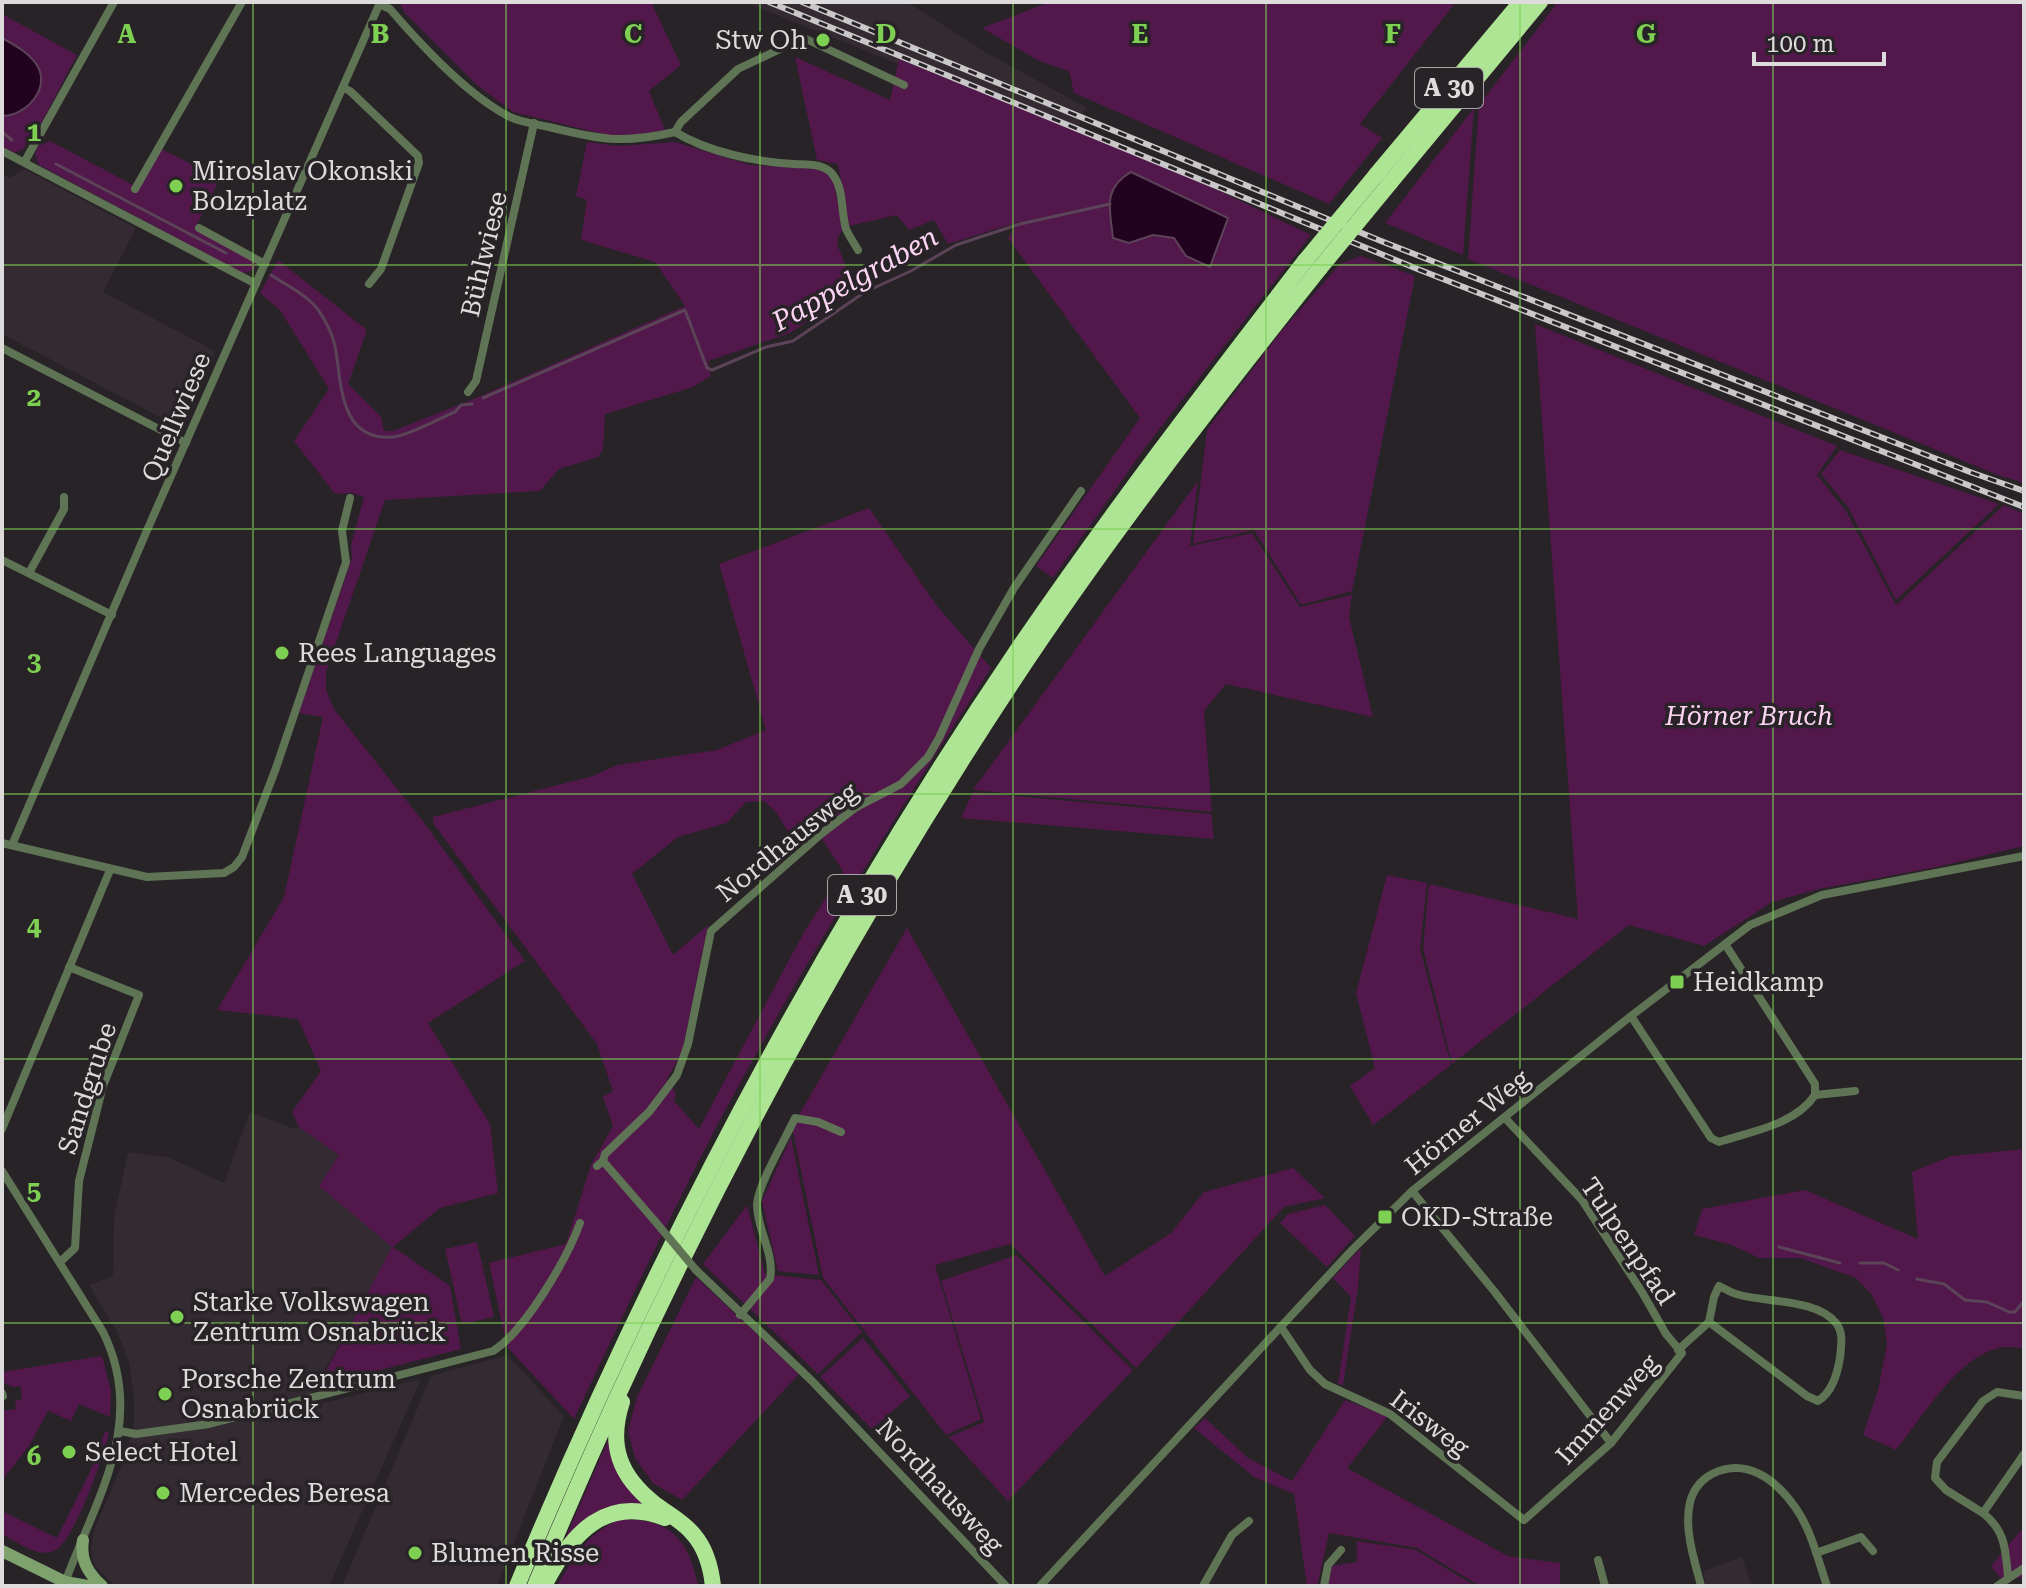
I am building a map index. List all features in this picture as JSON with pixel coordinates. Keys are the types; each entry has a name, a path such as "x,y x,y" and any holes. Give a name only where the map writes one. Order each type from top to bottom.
{"highway":[{"name":"A 30","path":"517,1586 606,1379 704,1178 850,915 938,772 1083,555 1188,412 1383,179 1521,2"},
{"name":"A 30","path":"1383,179 1540,2"},
{"name":"A 30","path":"535,1586 579,1478 639,1347 762,1101 856,933 1017,676 1312,265"},
{"path":"639,1347 616,1431 621,1464 639,1490 694,1534 705,1555 713,1586"},
{"path":"543,1586 580,1533 606,1515 643,1511 685,1526"}],"main road":[{"path":"83,1540 83,1559 102,1586"},
{"path":"2,1551 66,1585 88,1586"}],"street":[{"path":"25,161 114,2"},
{"path":"135,189 242,2"},
{"path":"379,4 390,9 476,93 509,116 618,141 675,132 687,139 772,163 823,166 833,173 847,229 858,250"},
{"name":"Quellwiese","path":"12,845 379,4"},
{"path":"675,132 681,122 738,69 806,39 904,85"},
{"path":"344,88 418,156 419,163 381,269 369,284"},
{"name":"Bühlwiese","path":"468,392 476,381 534,123"},
{"path":"2,151 256,284"},
{"path":"199,228 265,264"},
{"path":"2,348 186,443"},
{"name":"Nordhausweg","path":"1006,1586 812,1381 696,1270 600,1163 605,1154 649,1112 677,1075 688,1044 711,931 821,834 855,808 901,784 928,757 979,649 1014,588 1081,491"},
{"path":"29,573 64,509 64,497"},
{"path":"2,843 147,877 224,873 234,867 242,857 276,768 346,562 342,531 350,498"},
{"path":"3,562 112,615"},
{"name":"Hörner Weg","path":"1040,1586 1353,1249 1412,1191 1750,925 1822,895 2024,856"},
{"path":"2,1129 110,870"},
{"path":"1631,1016 1711,1138 1719,1142 1783,1121 1809,1104 1815,1095 1815,1084 1725,944"},
{"name":"Sandgrube","path":"60,1262 75,1248 79,1181 103,1086 139,995 69,967"},
{"path":"1815,1095 1855,1091"},
{"path":"740,1315 770,1279 770,1260 758,1215 757,1196 795,1118 818,1122 841,1132"},
{"name":"Tulpenpfad","path":"1505,1118 1582,1200 1680,1352"},
{"path":"2,1171 111,1348 120,1381 120,1431 106,1479 66,1585"},
{"path":"1412,1191 1611,1443"},
{"path":"120,1431 136,1434 209,1424 493,1351 513,1334 552,1277 566,1256 580,1223"},
{"path":"1719,1286 1736,1294 1797,1304 1829,1316 1838,1325 1842,1340 1838,1366 1828,1394 1818,1401 1807,1396 1709,1322 1719,1286"},
{"name":"Immenweg","path":"1524,1520 1611,1443 1680,1352 1709,1322"},
{"name":"Irisweg","path":"1281,1327 1310,1370 1325,1384 1390,1414 1524,1520"},
{"path":"2008,1576 2005,1541 1997,1524 1946,1490 1935,1478 1937,1462 1983,1401 1997,1392 2024,1396"},
{"path":"1983,1513 2024,1454"},
{"path":"1701,1586 1691,1541 1688,1510 1692,1494 1709,1476 1724,1469 1743,1468 1780,1490 1800,1515 1827,1586"},
{"path":"1203,1586 1232,1535 1249,1521"},
{"path":"1816,1553 1861,1537 1873,1551"},
{"path":"1324,1586 1328,1565 1341,1550"},
{"path":"1598,1560 1605,1586"},
{"path":"1998,1584 2024,1568"}],"shaded area":[{"path":"745,2 907,2 992,56 1086,107 1075,136"},
{"path":"2,38 31,58 38,67 41,84 27,107 2,116"},
{"path":"24,169 136,228 103,292 215,351 185,419 173,424 2,334 2,174 10,178"},
{"path":"1131,172 1228,218 1210,267 1186,256 1174,238 1153,235 1129,243 1113,238 1110,200 1116,185"},
{"path":"250,1112 292,1128 299,1127 339,1155 319,1186 393,1247 304,1408 421,1379 329,1586 116,1586 93,1562 91,1547 94,1530 124,1460 134,1425 134,1397 129,1363 118,1333 89,1285 113,1276 114,1218 128,1152 168,1157 224,1183"},
{"path":"507,1355 564,1416 497,1586 342,1586 431,1376"},
{"path":"1742,1557 1751,1584 1706,1586 1703,1571"}],"green space":[{"path":"399,2 651,2 681,65 649,91 665,130 642,135 611,136 513,112 478,86 405,13"},
{"path":"1050,2 1456,2 1360,124 1382,138 1329,204 1074,93 1069,71 1039,61 982,28"},
{"path":"1558,2 2024,2 2024,483 1468,259 1479,105"},
{"path":"2,14 77,55 37,131 22,150 14,153 2,147 2,116 27,107 38,93 41,76 31,58 2,38"},
{"path":"795,57 890,100 899,59 1188,176 1311,235 1147,445 1053,578 1036,566 1140,418 1008,238 1019,222 948,244 934,220 909,230 897,215 849,226 838,164 817,160","holes":["1131,172 1228,219 1186,256 1174,238 1153,235 1129,243 1113,238 1110,204"]},
{"path":"1474,108 1463,255 1385,223"},
{"path":"50,141 139,188 161,149 220,178 197,224 198,231 257,262 254,270 243,273 39,165 35,154 38,146"},
{"path":"587,142 618,146 675,142 750,165 817,169 829,174 834,183 843,229 837,244 855,290 790,333 708,361 711,376 693,387 605,414 603,449 598,457 559,469 540,491 385,500 326,672 326,690 334,709 425,824 525,961 428,1023 490,1124 498,1193 440,1208 393,1247 450,1286 461,1349 318,1386 392,1247 319,1186 339,1155 299,1127 292,1112 321,1071 298,1019 217,1010 284,897 323,717 299,713 352,558 351,545 364,497 352,493 335,494 294,441 329,389 280,310 260,293 278,260 367,330 348,384 381,417 384,431 393,431 476,398 685,306 655,262 581,240 587,200 576,196"},
{"path":"1361,256 1415,276 1352,591 1301,605 1254,530 1193,544 1207,430 1279,334 1340,264"},
{"name":"Hörner Bruch","path":"1535,324 1837,446 1817,475 1846,511 1896,605 2004,505 2024,514 2024,846 1937,867 1819,889 1772,902 1704,946 1629,925 1452,1064 1423,948 1429,884 1578,919"},
{"path":"1840,450 1999,504 1896,600 1848,507 1821,474"},
{"path":"1198,481 1190,546 1252,533 1300,607 1352,595 1349,617 1373,717 1226,684 1204,711 1212,812 973,790"},
{"path":"869,508 937,606 991,668 844,902 741,1080 674,1210 574,1419 507,1347 489,1263 566,1244 591,1165 613,1126 603,1097 613,1091 597,1044 433,823 433,817 593,776 617,765 717,750 766,730 719,564","holes":["764,801 775,811 798,847 826,823 822,839 843,871 804,932 699,1129 674,1101 676,1093 667,1079 682,1052 708,925 673,955 632,874 678,837 727,823 746,802"]},
{"path":"973,792 1211,814 1214,839 961,818"},
{"path":"1387,875 1427,883 1420,949 1451,1065 1373,1125 1350,1086 1375,1068 1356,993"},
{"path":"907,928 1105,1276 1171,1233 1204,1192 1293,1168 1325,1198 1284,1207 1136,1368 1010,1244 935,1265 981,1419 946,1435 823,1278 792,1127"},
{"path":"791,1137 819,1275 778,1271 762,1201"},
{"path":"2024,1149 2024,1348 1999,1348 1969,1363 1942,1390 1896,1450 1863,1435 1878,1390 1887,1344 1883,1318 1872,1295 1856,1278 1800,1258 1759,1258 1732,1245 1694,1235 1702,1209 1805,1190 1918,1239 1912,1172 1951,1156"},
{"path":"747,1205 765,1274 821,1280 862,1332 818,1374 703,1264"},
{"path":"1325,1205 1355,1236 1327,1267 1280,1223 1288,1214"},
{"path":"477,1242 494,1317 462,1324 445,1249"},
{"path":"1361,1248 1343,1385 1338,1384 1351,1297 1333,1278"},
{"path":"1016,1255 1133,1370 1008,1501 949,1437 984,1422 941,1281"},
{"path":"696,1277 799,1374 682,1500 653,1483 635,1458 628,1431 637,1397"},
{"path":"863,1338 910,1396 872,1429 820,1377"},
{"path":"102,1356 111,1391 110,1417 79,1404 71,1421 48,1411 29,1446 2,1480 2,1411 16,1409 15,1401 22,1399 20,1386 12,1387 2,1381 2,1372"},
{"path":"1345,1400 1388,1416 1347,1468 1508,1556 1560,1563 1560,1586 1480,1586 1417,1548 1329,1533 1317,1586 1307,1586 1294,1494 1254,1477 1194,1428 1205,1418 1248,1458 1292,1481"},
{"path":"105,1431 109,1433 95,1478 79,1516 62,1545 48,1553 41,1552 2,1534 2,1511 57,1538 89,1474"},
{"path":"610,1436 654,1509 630,1506 561,1548"},
{"path":"622,1519 653,1523 675,1535 689,1556 698,1586 557,1586 591,1538"},
{"path":"2024,1527 2024,1578 2000,1578 1991,1566"},
{"path":"1357,1541 1416,1550 1475,1586 1326,1586 1331,1566 1357,1562"}],"waterway":[{"name":"Pappelgraben","path":"2,132 12,140"},
{"name":"Pappelgraben","path":"56,164 226,253"},
{"name":"Pappelgraben","path":"483,398 685,310 707,368 712,370 766,347 793,341 865,292 911,271 956,245 1020,224 1110,204"},
{"name":"Pappelgraben","path":"271,275 306,298 322,315 335,346 346,406 362,430 375,436 400,436 455,412 461,405 472,404"},
{"path":"1779,1247 1840,1263"},
{"path":"1860,1263 1884,1263 1898,1270"},
{"path":"1917,1279 1944,1284 1965,1300 1987,1302 2009,1312 2015,1312 2024,1301"}],"railway":[{"path":"769,2 1415,268 2024,507"},
{"path":"802,2 1381,241 2024,491"}],"place":[{"name":"Stw Oh","path":"823,40"},
{"name":"Miroslav Okonski Bolzplatz","path":"176,186"},
{"name":"Rees Languages","path":"282,653"},
{"name":"Heidkamp","path":"1677,982"},
{"name":"OKD-Straße","path":"1385,1217"},
{"name":"Starke Volkswagen Zentrum Osnabrück","path":"177,1317"},
{"name":"Porsche Zentrum Osnabrück","path":"165,1394"},
{"name":"Select Hotel","path":"69,1452"},
{"name":"Mercedes Beresa","path":"163,1493"},
{"name":"Blumen Risse","path":"415,1553"}]}
